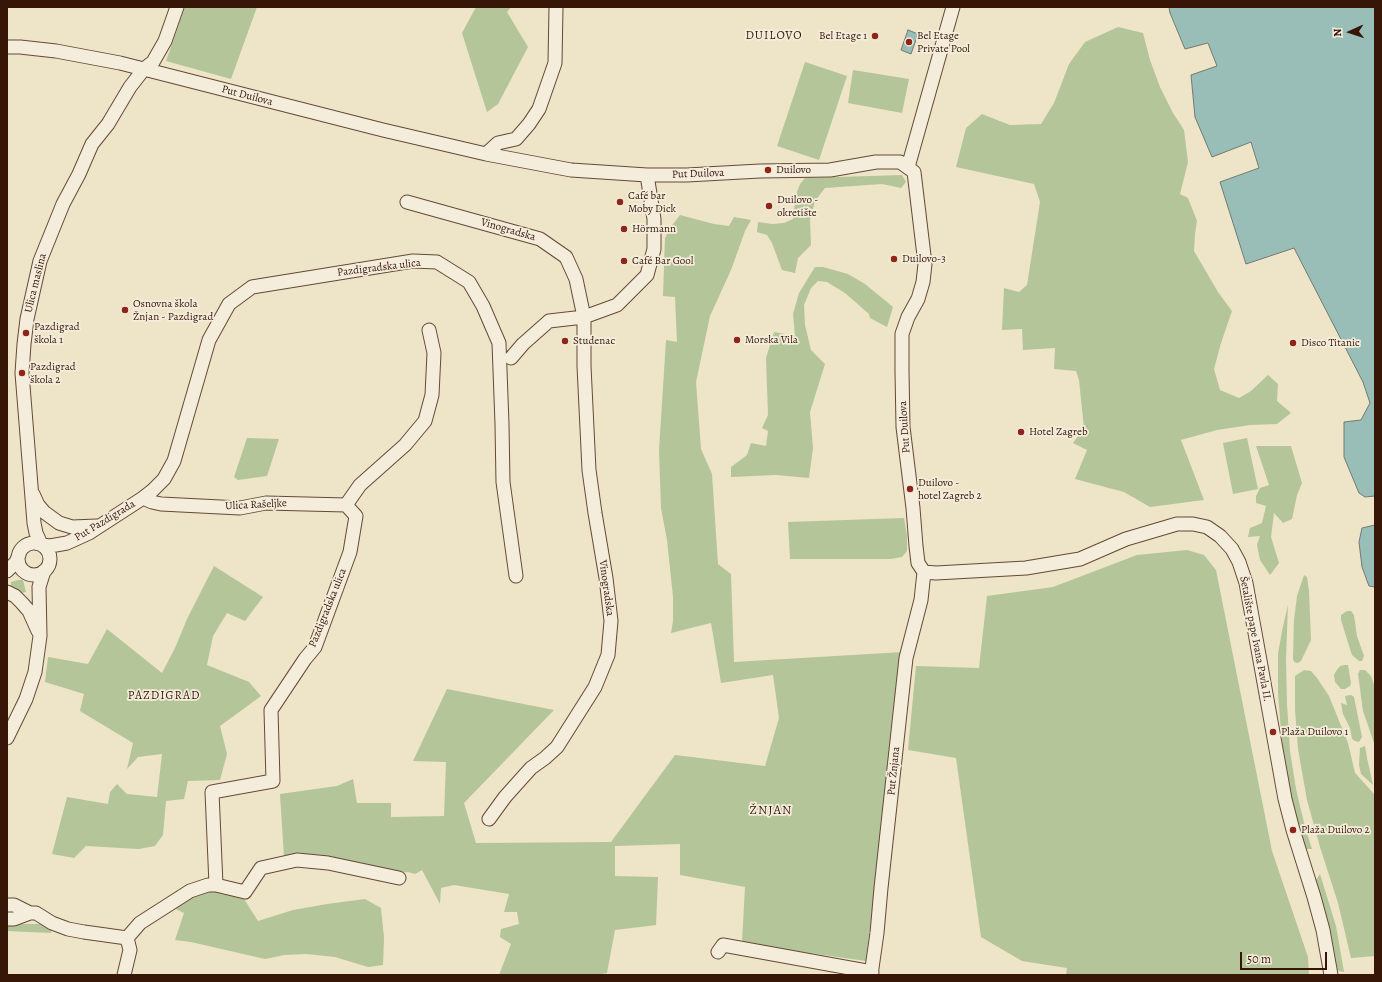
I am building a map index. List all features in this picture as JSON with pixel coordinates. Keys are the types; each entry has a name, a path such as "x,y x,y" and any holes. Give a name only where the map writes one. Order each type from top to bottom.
{"street":[{"name":"Ulica maslina","path":"42,545 36,533 34,523 22,373 27,318 40,261 63,204 79,174 92,144 108,124 130,87 144,69 153,62 165,41 177,7"},
{"path":"486,154 498,142 516,139 539,109 555,62 556,7"},
{"path":"908,167 953,7"},
{"name":"Put Duilova","path":"7,47 56,51 120,63 486,154 571,170 647,175 686,175 760,170 830,170 876,162 900,162 914,172 925,266 923,282 918,299 908,317 902,334 903,427 918,563 924,572"},
{"path":"512,358 522,344 549,321 584,317 617,305 647,275 654,249 654,219 647,175"},
{"name":"Vinogradska","path":"407,202 540,239 566,257 576,279 584,317 584,366 590,470 611,621 608,655 595,687 557,747 531,768 505,797 489,819"},
{"name":"Pazdigradska ulica","path":"142,498 152,491 164,479 174,461 209,340 229,304 252,287 413,261 436,262 469,282 483,306 499,343 503,482 516,576"},
{"path":"346,505 360,485 405,445 425,421 432,395 434,353 429,330"},
{"path":"31,490 38,505 58,523 79,527 99,526"},
{"name":"Ulica Rašeljke","path":"142,498 161,504 240,508 266,503 346,505"},
{"name":"Put Pazdigrada","path":"42,545 50,546 67,543 89,533 142,498"},
{"name":"Pazdigradska ulica","path":"216,885 212,792 274,781 271,710 305,659 315,648 350,552 356,516 346,505"},
{"name":"Ulica maslina","path":"22,550 34,523"},
{"name":"Šetalište pape Ivana Pavla II.","path":"924,572 936,573 1026,568 1080,559 1126,539 1177,524 1194,524 1207,527 1220,536 1232,549 1239,562 1246,583 1292,830 1323,930 1331,975"},
{"path":"7,571 16,562 22,550 33,543 42,545 49,553 47,567 36,574 26,572 7,574"},
{"name":"Put Pazdigrada","path":"7,738 18,718 31,685 38,657 40,636 39,596 41,579 47,567 59,550 67,543"},
{"path":"22,550 20,566 26,572"},
{"name":"Put Pazdigrada","path":"26,572 32,578 39,596"},
{"name":"Put Žnjana","path":"718,952 723,945 872,973 906,658 922,600 924,572"},
{"path":"7,592 22,602 34,622 40,636"},
{"path":"127,938 140,924 190,891 208,885 216,885 245,892 261,868 297,860 328,863 399,878"},
{"path":"7,905 14,905 30,913"},
{"path":"7,919 14,919 30,913 36,913 52,923 68,929 127,938"},
{"path":"124,975 130,950 127,938"}],"green space":[{"path":"185,7 257,7 231,79 166,61"},
{"path":"476,7 511,7 507,12 528,47 498,104 487,112 462,33"},
{"path":"1118,27 1143,33 1150,60 1160,87 1173,113 1184,130 1188,162 1180,194 1188,198 1197,221 1194,251 1218,292 1232,311 1214,369 1220,390 1239,398 1251,391 1268,375 1278,384 1277,401 1291,413 1277,424 1250,425 1217,430 1181,440 1204,500 1150,507 1124,492 1075,479 1087,450 1073,443 1084,428 1079,380 1076,371 1054,369 1055,348 1023,350 1022,329 1002,330 1004,288 1019,292 1027,285 1040,202 1034,184 956,167 966,128 982,114 1010,125 1041,124 1054,103 1069,64 1085,42"},
{"path":"805,62 847,76 819,160 777,146"},
{"path":"853,70 909,79 902,113 848,103"},
{"path":"902,175 906,182 901,188 882,184 825,188 815,201 810,220 811,245 798,258 795,273 782,270 772,243 767,235 757,232 758,222 772,224 784,223 793,219 796,195 800,184 805,178"},
{"path":"680,215 714,224 729,226 734,217 751,220 745,231 731,270 710,316 696,382 701,449 712,474 718,564 731,574 734,662 903,652 866,961 746,944 742,942 745,887 680,875 680,844 615,846 615,876 658,877 656,925 615,930 607,973 597,975 499,975 511,944 500,937 501,929 519,924 517,912 504,912 509,894 454,885 441,888 440,904 422,870 415,874 408,872 394,874 284,857 280,794 337,786 353,779 357,803 391,803 391,817 444,816 446,762 413,761 447,689 554,710 464,803 476,843 611,842 675,755 765,766 779,718 773,675 721,683 711,623 671,633 673,621 673,597 667,540 661,508 659,450 666,340 677,342 675,297 663,296 665,238 670,228"},
{"path":"815,267 823,267 848,274 865,284 893,307 887,327 870,318 869,314 845,293 827,282 818,281 811,288 804,305 805,325 811,350 825,364 810,412 813,448 809,478 776,475 731,477 731,467 747,455 751,443 766,446 768,431 762,428 768,415 766,358 774,332 795,336 793,314 799,293"},
{"path":"247,438 279,439 267,476 238,480 234,477"},
{"path":"1247,438 1258,489 1233,494 1223,443"},
{"path":"1256,446 1291,446 1302,483 1297,495 1292,519 1283,523 1274,513 1271,537 1279,563 1270,575 1260,560 1257,545 1260,536 1248,537 1250,528 1262,523 1266,506 1256,503 1256,496 1260,488 1269,485"},
{"path":"904,518 907,536 907,551 902,557 890,559 790,559 788,522"},
{"path":"1187,550 1204,555 1216,570 1272,851 1308,957 1309,975 1066,975 1067,968 1022,961 981,937 956,758 908,750 916,666 979,668 987,596 1053,587 1137,555"},
{"path":"214,566 263,597 245,621 227,613 213,636 207,665 249,682 261,696 220,726 227,754 220,780 188,781 184,799 166,801 163,835 155,846 139,849 86,846 74,858 52,854 67,797 108,804 110,792 117,784 127,794 157,797 162,754 138,757 127,769 133,743 80,711 84,694 45,682 48,657 88,664 107,629 162,673"},
{"path":"1304,575 1307,577 1309,591 1311,640 1301,661 1298,663 1294,662 1293,659 1294,620 1297,596"},
{"path":"23,580 26,592 21,593 11,586 11,582"},
{"path":"1288,605 1286,660 1290,751 1296,789 1312,849 1303,849 1285,767 1281,731 1278,693 1278,654"},
{"path":"1347,611 1351,611 1354,615 1357,636 1364,656 1362,661 1359,661 1352,655 1341,620 1341,615"},
{"path":"1348,665 1351,683 1350,686 1345,689 1341,689 1335,682 1334,675 1340,666"},
{"path":"1304,670 1311,671 1329,696 1348,743 1355,773 1375,795 1375,956 1351,958 1338,903 1307,800 1298,749 1295,710 1295,676"},
{"path":"1360,670 1365,670 1371,676 1375,688 1375,759 1374,743 1363,711 1358,674"},
{"path":"1351,695 1354,697 1362,737 1359,742 1352,739 1350,728 1343,714 1341,703 1347,705 1345,696"},
{"path":"1365,746 1373,785 1361,774 1359,765 1360,748"},
{"path":"1320,874 1336,926 1344,972 1339,971 1336,968 1314,883"},
{"path":"209,891 234,895 244,899 258,921 293,910 365,899 381,908 384,938 383,965 368,967 335,957 306,954 284,955 265,959 191,942 175,940 184,913 174,908 192,896"},
{"path":"7,924 50,924 51,933 7,931"}],"water":[{"path":"1169,7 1375,7 1375,496 1365,497 1359,493 1344,457 1344,422 1361,420 1370,403 1363,382 1294,248 1246,264 1220,182 1259,168 1251,142 1212,157 1195,117 1191,75 1217,66 1208,43 1185,49 1170,13"},
{"name":"Bel Etage Private Pool","path":"908,30 918,34 911,54 901,50"},
{"path":"1375,525 1375,587 1369,586 1362,567 1359,542 1362,528"}],"place":[{"name":"Bel Etage 1","path":"875,36"},
{"name":"Bel Etage Private Pool","path":"909,42"},
{"name":"Duilovo","path":"768,170"},
{"name":"Café bar Moby Dick","path":"620,202"},
{"name":"Duilovo - okretište","path":"769,206"},
{"name":"Hörmann","path":"624,229"},
{"name":"Duilovo-3","path":"894,259"},
{"name":"Café Bar Gool","path":"624,261"},
{"name":"Osnovna škola Žnjan - Pazdigrad","path":"125,310"},
{"name":"Pazdigrad škola 1","path":"26,333"},
{"name":"Morska Vila","path":"737,340"},
{"name":"Studenac","path":"565,341"},
{"name":"Disco Titanic","path":"1293,343"},
{"name":"Pazdigrad škola 2","path":"22,373"},
{"name":"Hotel Zagreb","path":"1021,432"},
{"name":"Duilovo - hotel Zagreb 2","path":"910,489"},
{"name":"Plaža Duilovo 1","path":"1273,732"},
{"name":"Plaža Duilovo 2","path":"1293,830"}],"district":[{"name":"DUILOVO","path":"774,36"},
{"name":"PAZDIGRAD","path":"164,696"},
{"name":"ŽNJAN","path":"771,811"}]}
